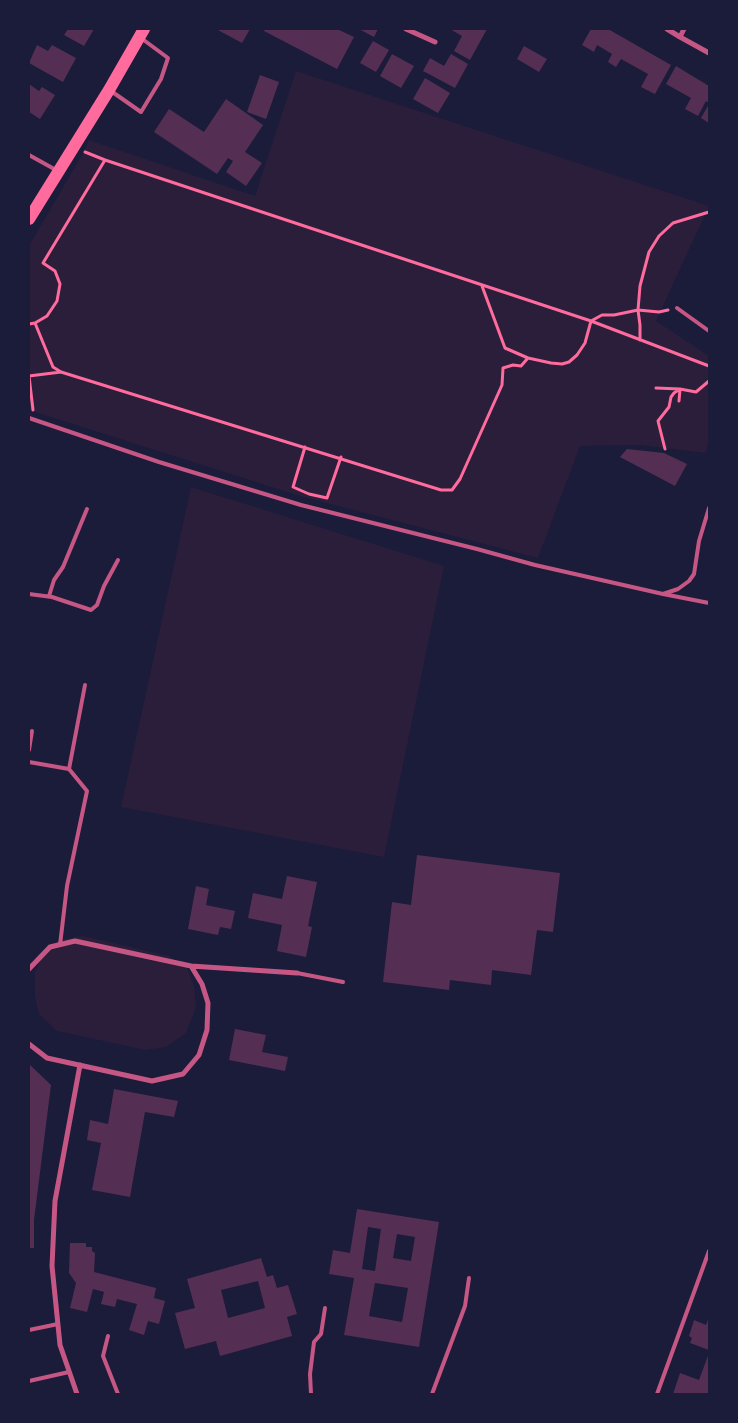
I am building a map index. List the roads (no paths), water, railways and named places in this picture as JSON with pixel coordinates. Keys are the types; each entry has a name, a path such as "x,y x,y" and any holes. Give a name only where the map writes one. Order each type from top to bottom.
{"highway":[{"path":"29,219 142,33"}],"street":[{"path":"406,29 435,42"},
{"path":"667,29 709,53"},
{"path":"680,37 684,29"},
{"path":"29,969 50,947 75,941 190,966 297,973"},
{"path":"29,1044 47,1058 152,1080 183,1074 199,1055 207,1030 208,1003 202,984 190,966"},
{"path":"77,1394 60,1345 52,1266 55,1201 80,1065"}],"lane":[{"path":"109,90 141,112 162,79 168,58 142,33"},
{"path":"29,155 58,171"},
{"path":"677,308 709,331"},
{"path":"30,418 159,462 301,505 477,548 535,565 709,603"},
{"path":"663,594 678,589 689,581 694,574 699,541 709,508"},
{"path":"49,596 54,580 63,567 87,509"},
{"path":"29,594 49,596 91,610 96,605 118,560"},
{"path":"69,769 85,685"},
{"path":"29,750 32,730"},
{"path":"29,762 69,769 87,791 67,886 60,945"},
{"path":"297,973 343,982"},
{"path":"657,1394 709,1251"},
{"path":"432,1394 465,1306 469,1278"},
{"path":"311,1394 310,1374 314,1342 321,1334 325,1308"},
{"path":"29,1330 58,1324"},
{"path":"108,1336 103,1356 118,1394"},
{"path":"29,1381 69,1372"}]}
